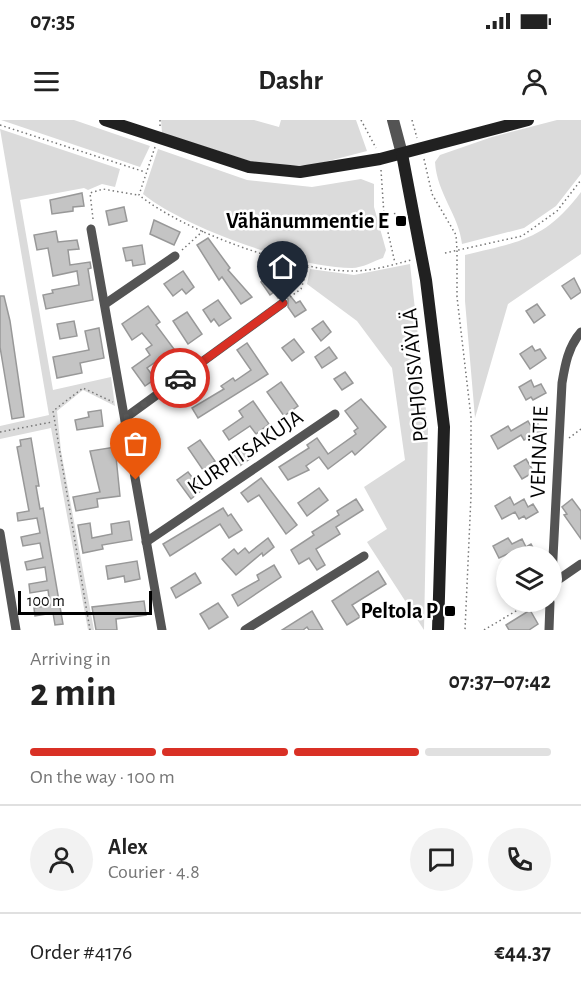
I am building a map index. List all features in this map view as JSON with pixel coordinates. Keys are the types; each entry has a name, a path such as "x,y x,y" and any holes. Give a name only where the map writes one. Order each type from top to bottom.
{"main road":[{"path":"105,120 140,125 212,156 249,167 281,172 311,172 380,159 528,120"},
{"name":"POHJOISVÄYLÄ","path":"402,154 428,290 444,427 438,630"}],"street":[{"name":"POHJOISVÄYLÄ","path":"393,120 402,154"},
{"path":"91,229 162,630"},
{"path":"105,304 175,256"},
{"path":"125,418 283,303"},
{"name":"VEHNÄTIE","path":"554,546 565,360 581,332"},
{"name":"KURPITSAKUJA","path":"146,542 335,414"},
{"path":"0,533 16,630"},
{"path":"245,630 364,556"},
{"path":"562,577 581,564"},
{"path":"549,630 550,612"}],"path":[{"path":"361,120 380,159 384,215 396,264"},
{"path":"412,120 432,194 456,235 457,297 471,417 471,496 465,630"},
{"path":"0,125 146,173 139,195"},
{"path":"446,253 522,236 557,211 581,180"},
{"path":"91,229 93,221 90,193 103,189 139,195 159,211 259,254 308,266 355,272 415,259"},
{"path":"384,215 398,213"},
{"path":"175,256 203,230"},
{"path":"283,303 301,289 308,266"},
{"path":"90,630 53,411 83,388 123,407"},
{"path":"0,432 53,421"},
{"path":"559,445 581,429"},
{"path":"484,630 514,612"}],"shaded area":[{"path":"1,120 74,120 150,146 140,167"},
{"path":"161,120 254,120 279,127 281,120 356,120 367,151 313,165 262,165 162,133"},
{"path":"557,120 581,120 581,174 556,206 524,228 462,244 457,223 437,174 435,162 440,155 492,137"},
{"path":"0,129 120,169 115,187 102,184 88,190 84,188 20,200 53,390 111,377 115,406 83,390 57,411 61,451 94,630 88,630 51,428 0,439 0,426 49,415"},
{"path":"158,149 247,180 312,187 361,179 374,184 374,207 386,250 383,258 356,268 302,261 243,244 186,220 143,194"},
{"path":"581,192 581,254 508,304 475,418 465,301 465,255 517,242 543,229 556,220"},
{"path":"410,264 428,428 424,630 367,542 387,529 364,487 405,460 392,368 357,321 307,284 310,269 354,275"}],"building":[{"path":"82,193 84,206 73,207 73,211 52,214 50,200"},
{"path":"124,207 127,221 109,225 106,211"},
{"path":"154,220 180,232 174,245 150,234"},
{"path":"56,231 58,242 77,240 79,249 68,250 70,265 90,262 91,268 88,269 93,300 46,309 43,295 53,293 52,290 79,285 77,271 53,276 48,248 37,250 34,235"},
{"path":"208,238 230,268 228,270 252,297 241,304 222,277 219,280 197,245"},
{"path":"142,245 145,264 133,266 132,260 126,261 123,248"},
{"path":"183,271 194,287 186,294 182,289 173,296 164,284"},
{"path":"270,275 281,290 284,288 296,303 300,301 306,310 295,317 288,307 288,299 283,296 278,298 274,292 270,295 261,282"},
{"path":"574,278 581,292 571,299 562,286"},
{"path":"0,296 4,296 10,321 24,417 12,419 0,347"},
{"path":"218,300 231,318 219,326 214,319 211,322 203,310"},
{"path":"537,304 545,315 534,323 526,311"},
{"path":"148,306 160,322 156,325 174,349 147,368 155,379 145,386 132,368 150,355 146,349 152,345 142,333 132,340 122,324"},
{"path":"187,312 202,334 188,344 173,321"},
{"path":"74,321 77,336 60,339 57,324"},
{"path":"323,321 331,332 321,341 312,329"},
{"path":"99,328 104,358 80,363 82,373 57,378 53,357 89,350 85,331"},
{"path":"294,339 304,352 292,361 282,348"},
{"path":"247,343 268,374 198,418 192,408 224,389 221,386 233,378 235,381 251,370 237,350"},
{"path":"532,346 535,351 540,349 546,358 530,369 520,354"},
{"path":"329,347 337,358 322,368 315,357"},
{"path":"345,372 353,383 342,390 334,379"},
{"path":"531,380 534,387 541,384 546,393 533,400 531,397 526,400 519,387"},
{"path":"281,382 298,406 284,416 267,392"},
{"path":"361,399 386,427 355,455 352,451 328,469 319,457 306,466 309,470 288,480 279,467 309,448 307,445 317,438 328,454 356,434 354,431 358,428 345,411"},
{"path":"253,401 269,424 256,434 250,426 229,440 223,431 243,417 239,411"},
{"path":"101,410 103,426 77,430 75,420 89,417 88,412"},
{"path":"528,421 532,428 538,424 543,432 524,440 521,435 498,449 491,436 508,426 511,431"},
{"path":"31,438 39,486 36,486 40,509 43,508 63,624 55,625 53,613 35,616 34,608 50,605 48,590 30,593 29,584 47,581 45,567 27,570 25,562 43,558 40,543 23,546 21,537 40,533 37,518 18,521 17,513 29,511 17,447 21,446 20,440"},
{"path":"200,440 215,461 203,470 188,448"},
{"path":"247,446 254,456 238,467 232,457"},
{"path":"115,447 120,496 97,499 98,507 76,511 73,497 100,492 90,451"},
{"path":"526,459 534,472 522,479 514,466"},
{"path":"188,472 202,490 191,499 177,480"},
{"path":"261,478 297,525 286,534 259,495 248,502 241,493"},
{"path":"319,488 328,500 307,516 298,503"},
{"path":"510,497 514,505 524,499 528,507 533,504 538,512 526,519 524,516 519,519 515,512 502,519 495,506"},
{"path":"356,499 363,510 336,527 340,534 316,549 325,565 317,570 309,558 299,564 291,550 314,535 312,532 339,515 337,511"},
{"path":"572,499 581,511 581,539 564,515 567,514 562,507"},
{"path":"223,508 228,516 231,514 242,530 229,538 220,524 170,556 163,544"},
{"path":"129,521 132,540 102,545 103,549 83,553 78,525 90,523 92,538 112,534 111,524"},
{"path":"268,538 274,547 263,556 262,553 236,575 222,559 234,549 238,554 245,548 249,553"},
{"path":"508,538 512,544 522,539 526,546 496,546 496,552 493,546"},
{"path":"137,561 140,579 125,582 124,576 108,579 106,566"},
{"path":"274,565 281,577 238,606 232,595 259,580 257,575"},
{"path":"378,571 386,584 352,605 360,617 347,625 332,601"},
{"path":"195,573 201,583 176,598 171,588"},
{"path":"144,601 146,615 116,619 117,630 96,630 92,607"},
{"path":"218,603 228,617 209,629 200,614"},
{"path":"312,611 323,630 309,630 307,627 303,630 282,630"},
{"path":"527,612 531,612 538,624 529,630 509,630 506,625"}],"way so far":[{"path":"136,480 125,418 180,378"}],"place":[{"name":"Vähänummentie E","path":"401,221"},
{"name":"Peltola P","path":"450,611"}],"route":[{"path":"180,378 283,303"}]}
